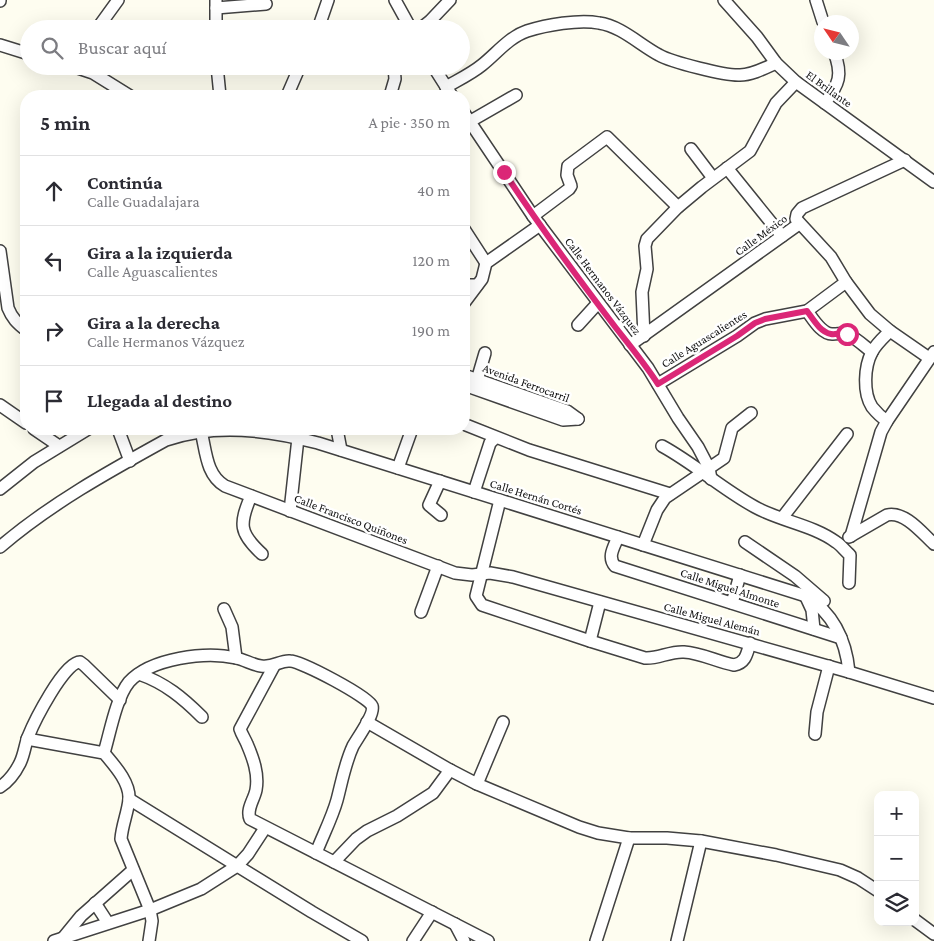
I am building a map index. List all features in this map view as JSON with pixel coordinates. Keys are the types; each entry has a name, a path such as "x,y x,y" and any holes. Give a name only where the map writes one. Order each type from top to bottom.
{"street":[{"path":"104,20 118,0"},
{"path":"321,20 328,0"},
{"path":"395,0 406,20"},
{"path":"431,20 450,0"},
{"name":"El Brillante","path":"724,0 758,37 776,63 796,82 934,182"},
{"path":"816,0 821,15"},
{"path":"216,20 216,4 266,4"},
{"path":"451,90 518,35 554,25 589,22 599,23 616,29 661,57 730,74 749,74 776,63"},
{"path":"0,45 20,51"},
{"path":"825,103 835,90 839,78 840,67 837,60"},
{"path":"96,75 120,90"},
{"path":"218,75 219,90"},
{"path":"290,90 296,75"},
{"path":"392,90 395,75"},
{"path":"439,75 448,90"},
{"path":"644,336 642,292 647,269 645,246 652,234 678,207 750,151 769,112 782,95 796,82"},
{"path":"470,116 516,95"},
{"name":"Calle Hermanos Vázquez","path":"470,124 537,221 658,384 698,447 707,473 733,494 757,508 812,529 836,541"},
{"path":"470,295 484,274 486,263 537,221 569,189 568,166 607,137 678,207"},
{"path":"691,149 713,178"},
{"name":"Calle México","path":"630,345 799,224 796,219 797,214 802,208 905,160"},
{"path":"727,168 782,236"},
{"path":"799,224 831,258 866,310 890,331 931,355 887,421 876,446 851,536"},
{"path":"470,238 486,263"},
{"path":"0,251 8,308 11,316 20,324"},
{"name":"Calle Aguascalientes","path":"658,384 755,323 765,319 807,311 846,282"},
{"path":"470,285 477,285"},
{"path":"578,325 598,303"},
{"path":"807,311 826,332 847,334 872,352"},
{"path":"887,421 872,406 868,398 866,378 872,352 890,331"},
{"path":"472,384 485,353"},
{"name":"Avenida Ferrocarril","path":"472,384 567,411 578,419 563,420 472,384"},
{"path":"0,405 20,419"},
{"path":"643,545 660,504 670,494 707,473 724,458 732,428 752,414"},
{"path":"470,426 529,450 670,494"},
{"path":"782,518 847,434"},
{"path":"43,435 59,446"},
{"path":"0,489 34,462 78,435"},
{"path":"0,547 15,534 70,496 130,460 120,435"},
{"name":"Calle Hernán Cortés","path":"130,460 166,440 180,435"},
{"name":"Calle Francisco Quiñones","path":"202,435 210,471 225,486 438,566 464,574 482,574"},
{"name":"Calle Hernán Cortés","path":"281,435 341,450 806,596 825,611 833,621 847,655 849,672"},
{"path":"338,435 341,450"},
{"path":"398,468 410,435"},
{"path":"290,511 298,438"},
{"path":"474,492 490,443 495,438"},
{"path":"662,446 707,473"},
{"path":"440,481 429,505 441,515"},
{"path":"251,496 244,512 243,527 248,541 262,554"},
{"path":"500,500 476,596 482,605 645,658 673,652 684,652 706,656 734,665 742,662 745,658 750,643"},
{"path":"836,541 842,541 887,515 893,514 905,518 934,544"},
{"name":"Calle Miguel Almonte","path":"618,537 611,556 615,566 841,638"},
{"path":"836,541 850,555 849,583"},
{"path":"745,542 795,576 826,602"},
{"path":"421,612 438,566"},
{"name":"Calle Miguel Alemán","path":"482,574 500,574 513,577 750,643 934,698"},
{"path":"732,603 740,575"},
{"path":"795,576 795,592"},
{"path":"806,596 812,610 814,629"},
{"path":"590,641 600,602"},
{"path":"224,609 232,627 236,658"},
{"path":"104,753 120,700 129,682 139,674 171,659 220,656 236,658 261,666 274,666 286,661 297,662 358,693 370,702 373,707 347,760 337,802 316,853"},
{"path":"0,787 8,781 20,762 27,739 40,712 59,681 76,662 80,662 91,670 120,700"},
{"path":"274,666 240,729 252,755 256,774 256,791 248,815 250,820 488,941"},
{"path":"815,734 817,712 829,666"},
{"path":"139,674 160,682 171,689 202,717"},
{"path":"367,722 477,784 579,827 609,836 701,841 776,855 840,870 858,878 874,888"},
{"path":"477,784 503,722"},
{"path":"27,739 104,753 125,783 129,799 121,839 150,910 152,921 149,941"},
{"path":"334,862 356,839 367,831 397,816 433,793 450,770"},
{"path":"129,799 362,941"},
{"path":"59,939 150,910 201,889 237,866 266,828"},
{"path":"596,941 629,838"},
{"path":"677,941 701,841"},
{"path":"59,939 95,903 133,870"},
{"path":"95,903 108,924"},
{"path":"413,941 432,912"},
{"path":"919,923 934,934"},
{"path":"455,924 464,941"}],"route":[{"path":"504,172 533,216 648,368 658,384 755,323 765,319 807,311 826,332 847,334"}]}
